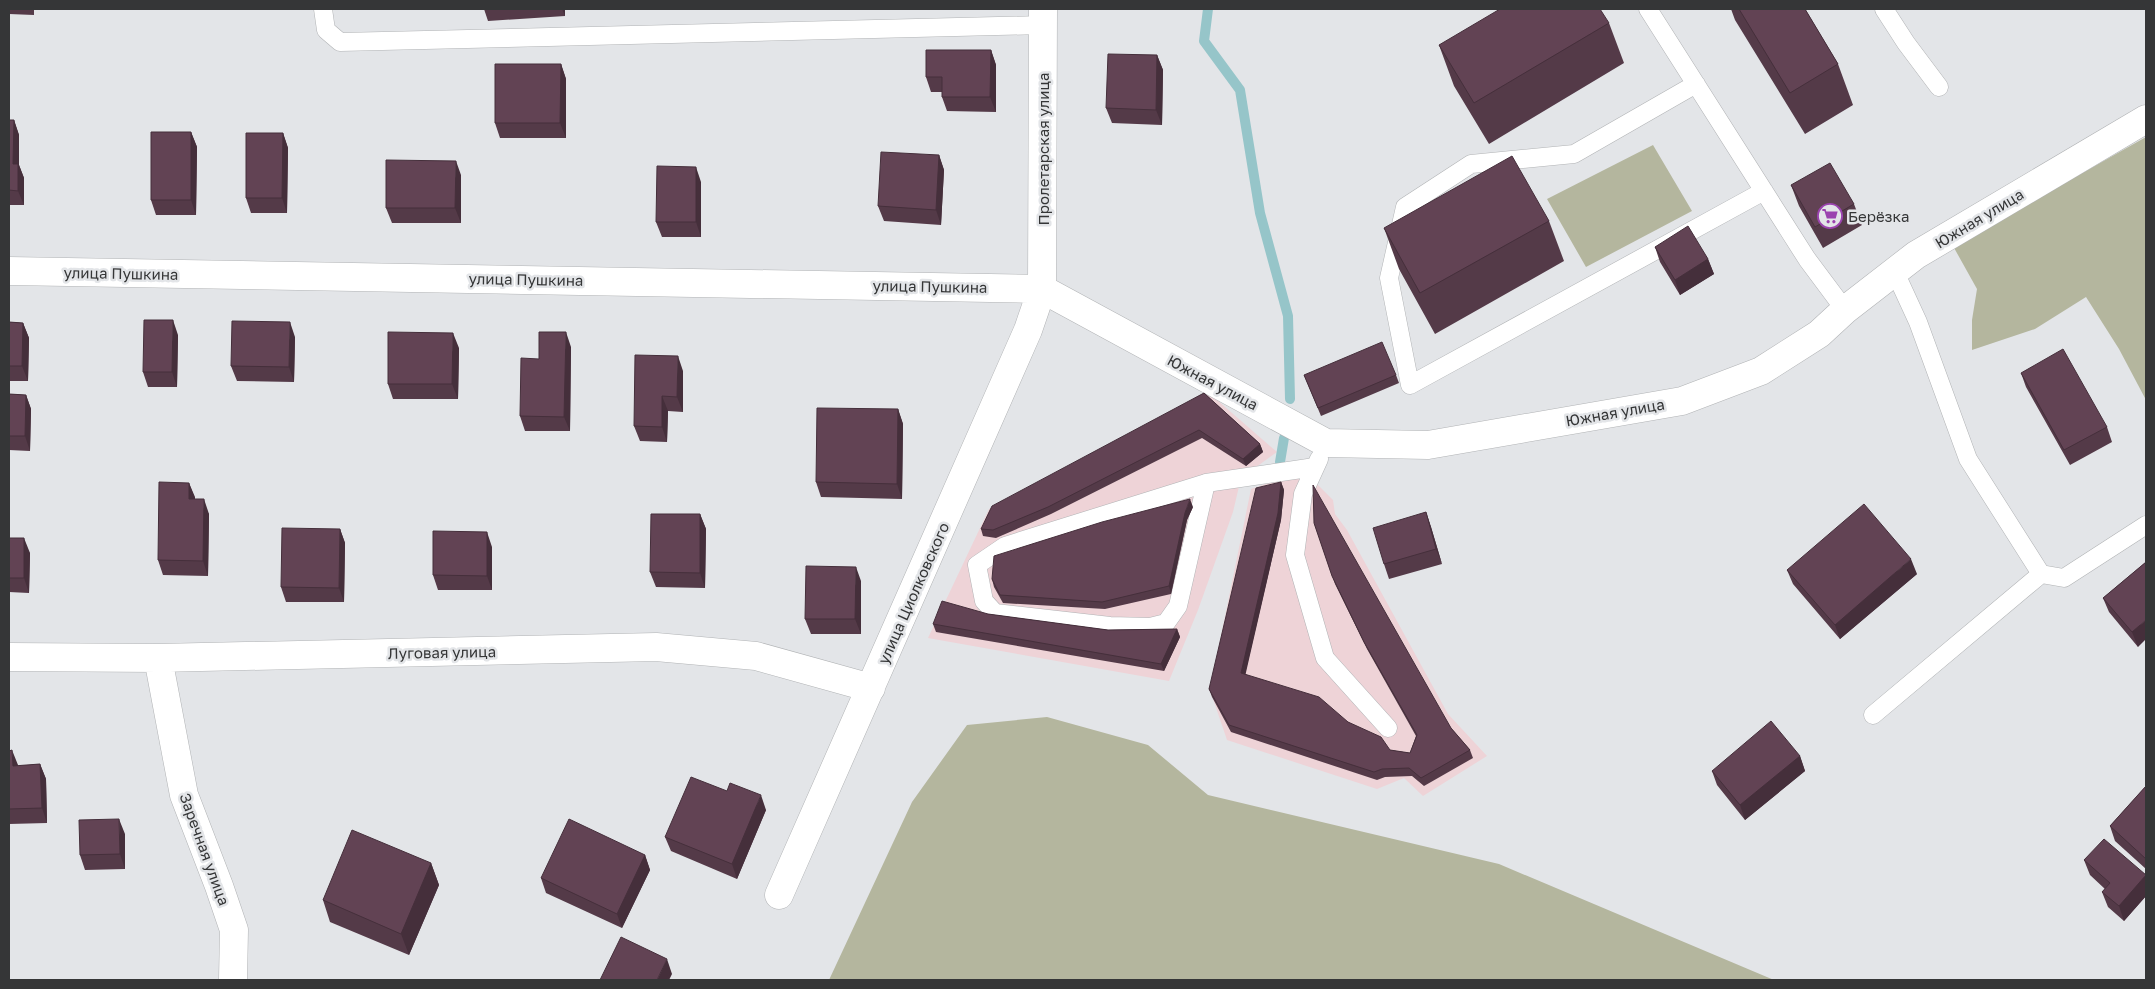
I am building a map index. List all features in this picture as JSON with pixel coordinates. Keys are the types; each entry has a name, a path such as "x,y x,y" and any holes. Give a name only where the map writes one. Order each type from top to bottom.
{"street":[{"name":"Пролетарская улица","path":"1042,289 1043,17"},
{"name":"Южная улица","path":"1042,289 1321,455 1428,444 1682,401 1760,371 1819,334 1845,310 1916,255 2146,119"},
{"name":"улица Пушкина","path":"9,271 1042,289"},
{"name":"улица Циолковского","path":"779,895 1028,330 1042,289"},
{"name":"Луговая улица","path":"9,658 158,658 656,647 756,656 871,688"},
{"name":"Заречная улица","path":"158,658 184,795 234,930 233,980"}],"lane":[{"path":"323,9 326,30 340,42 1043,17"},
{"path":"1648,9 1807,259 1845,310"},
{"path":"1884,9 1906,43 1939,87"},
{"path":"1696,84 1574,154 1471,164 1405,207 1389,278 1410,386 1764,192"},
{"path":"1894,272 1918,322 1968,459 2041,574 2064,578 2146,525"},
{"path":"1206,483 1178,606 1166,623 1150,627 1110,626 995,613 984,601 978,566 1005,546 1206,483 1321,455"},
{"path":"1321,455 1303,494 1295,555 1325,658 1388,728"},
{"path":"1873,715 2041,574"}],"shaded area":[{"path":"1209,393 1277,452 1241,478 1233,512 1198,610 1169,681 928,638 989,509"},
{"path":"1287,477 1313,480 1333,500 1335,514 1347,530 1448,714 1487,756 1423,796 1404,778 1377,789 1227,740 1210,690 1251,489"}],"green space":[{"path":"2146,137 2146,400 2119,349 2086,297 2035,329 1972,350 1972,320 1977,289 1953,246"},
{"path":"1653,145 1692,211 1586,267 1547,199"},
{"path":"1047,717 1148,745 1208,795 1499,864 1774,980 829,980 912,802 967,725"}],"building":[{"path":"1500,9 1600,9 1609,23 1474,103 1439,45"},
{"path":"1739,9 1805,9 1838,64 1790,93"},
{"path":"926,50 991,50 990,97 942,97 942,77 926,77"},
{"path":"1108,54 1157,55 1156,110 1106,108"},
{"path":"495,64 561,64 560,123 495,123"},
{"path":"9,120 14,120 13,164 18,164 18,191 9,190"},
{"path":"151,132 191,132 191,200 151,200"},
{"path":"246,133 283,133 282,198 246,198"},
{"path":"881,152 939,155 936,210 878,206"},
{"path":"1512,156 1549,221 1420,293 1384,228"},
{"path":"386,160 456,161 455,208 386,208"},
{"path":"1830,163 1854,204 1815,227 1791,185"},
{"path":"657,166 696,167 696,222 656,222"},
{"path":"1688,226 1708,259 1675,280 1655,247"},
{"path":"144,320 173,320 172,372 143,372"},
{"path":"232,321 290,322 289,367 231,366"},
{"path":"9,322 23,323 22,366 9,366"},
{"path":"388,332 453,333 452,384 388,384"},
{"path":"539,332 566,332 564,417 520,416 521,358 539,359"},
{"path":"1382,342 1396,375 1318,408 1304,375"},
{"path":"2063,349 2107,427 2064,450 2021,373"},
{"path":"635,355 678,356 677,397 662,396 662,427 634,426"},
{"path":"1204,393 1260,444 1243,459 1199,430 1048,507 993,530 981,529 992,506"},
{"path":"9,394 26,395 25,436 9,436"},
{"path":"817,408 898,409 897,484 816,482"},
{"path":"159,482 189,483 189,499 204,499 203,561 158,560"},
{"path":"1281,482 1278,513 1241,673 1319,697 1348,722 1381,737 1390,750 1410,753 1417,735 1364,642 1332,576 1314,523 1313,485 1451,728 1470,750 1421,778 1409,768 1382,769 1374,772 1229,725 1209,689 1256,488"},
{"path":"1190,499 1185,513 1169,586 1102,602 1000,595 992,579 994,556 1102,522"},
{"path":"1864,504 1911,559 1835,625 1787,570"},
{"path":"1426,512 1436,549 1384,564 1373,528"},
{"path":"651,514 700,514 700,573 650,572"},
{"path":"282,528 340,529 339,588 281,587"},
{"path":"433,531 487,532 487,576 433,575"},
{"path":"9,538 24,538 24,578 9,578"},
{"path":"2146,562 2146,620 2132,632 2103,598"},
{"path":"806,566 856,567 855,619 805,619"},
{"path":"942,601 988,614 1108,630 1177,629 1161,664 933,624"},
{"path":"1771,721 1800,756 1740,805 1712,771"},
{"path":"12,750 13,766 40,764 42,808 9,809 9,751"},
{"path":"691,777 727,791 730,783 761,795 732,864 665,837"},
{"path":"2146,786 2146,859 2110,826"},
{"path":"119,819 120,854 80,855 79,820"},
{"path":"569,819 645,855 617,914 541,878"},
{"path":"352,830 431,863 401,934 323,900"},
{"path":"2104,839 2146,875 2119,906 2102,892 2110,883 2084,860"},
{"path":"621,937 667,959 657,980 600,980"}],"waterway":[{"path":"1208,9 1204,41 1240,90 1260,213 1288,316 1290,399"},
{"path":"1280,462 1284,438"}],"place":[{"name":"Берёзка","path":"1830,216"}]}
